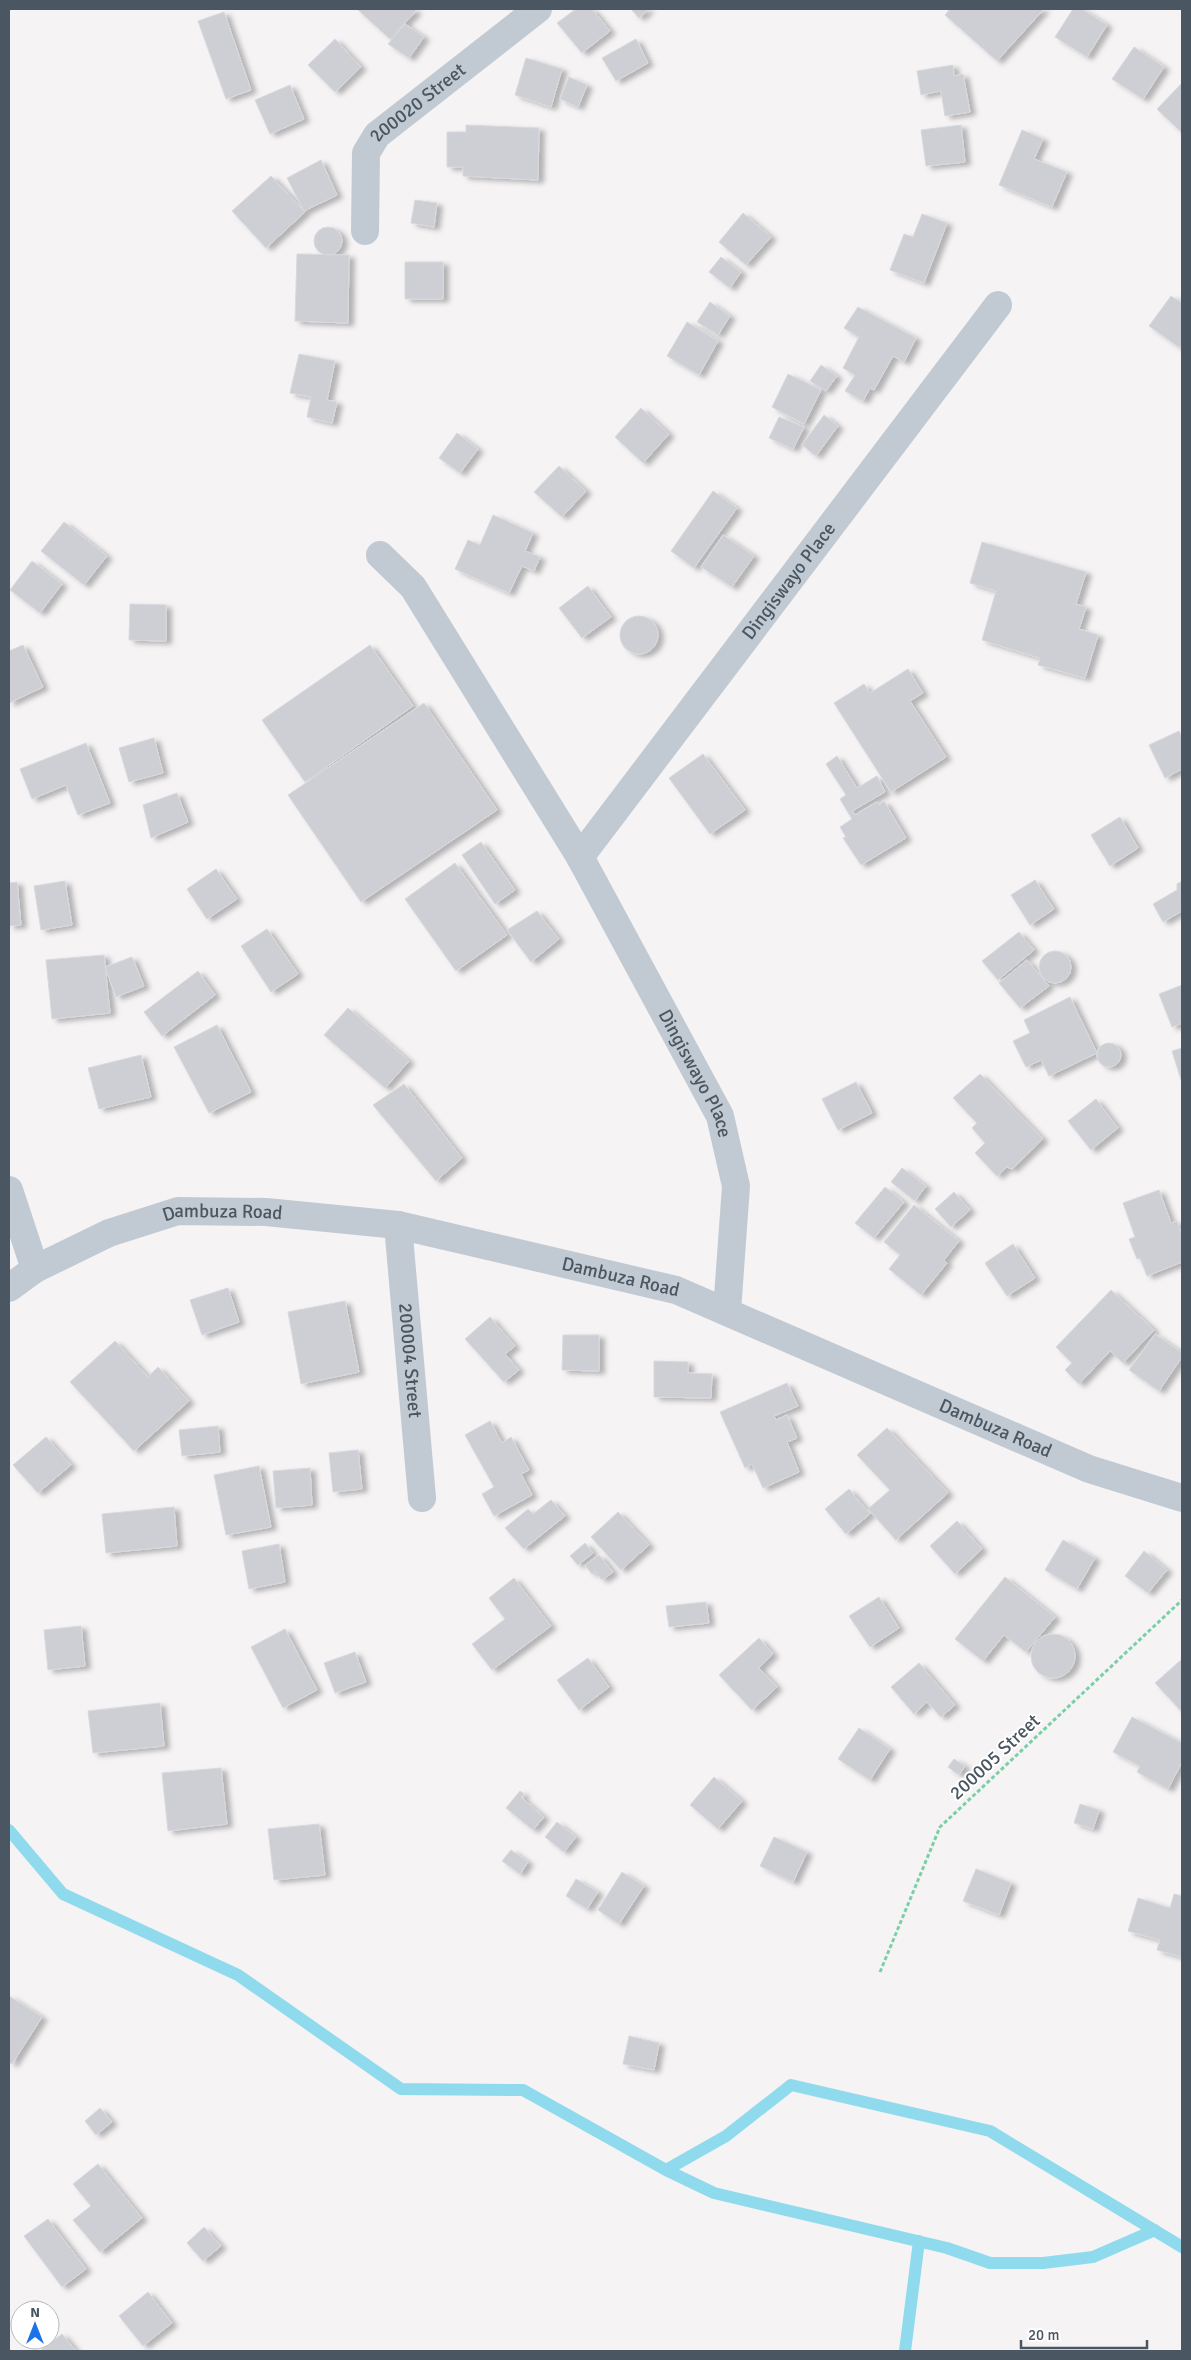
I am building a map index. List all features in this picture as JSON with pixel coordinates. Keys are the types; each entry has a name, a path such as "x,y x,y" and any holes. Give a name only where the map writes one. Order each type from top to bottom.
{"street":[{"name":"200020 Street","path":"365,231 366,154 377,135 538,9"},
{"name":"Dingiswayo Place","path":"580,857 998,305"},
{"name":"Dingiswayo Place","path":"380,555 413,587 580,857 720,1116 736,1186 727,1311"},
{"path":"9,1190 35,1270"},
{"name":"Dambuza Road","path":"9,1288 35,1270 108,1233 178,1211 266,1212 398,1225 676,1290 1089,1469 1182,1498"},
{"name":"200004 Street","path":"398,1225 422,1498"}],"path":[{"name":"200005 Street","path":"880,1972 940,1827 1182,1600"}],"building":[{"path":"357,9 413,9 416,11 390,39"},
{"path":"576,9 592,9 610,31 582,53 557,23"},
{"path":"631,9 649,9 639,18"},
{"path":"950,9 1044,9 997,61 945,15"},
{"path":"1073,9 1082,9 1107,25 1087,57 1055,37"},
{"path":"224,12 251,90 226,99 198,21"},
{"path":"405,24 424,37 409,58 388,44"},
{"path":"335,39 361,67 335,92 308,65"},
{"path":"636,39 648,63 616,81 602,58"},
{"path":"1134,47 1164,67 1143,99 1112,79"},
{"path":"526,58 562,69 551,107 515,95"},
{"path":"953,65 954,76 963,74 970,112 945,116 941,91 921,95 917,71"},
{"path":"569,77 587,85 578,107 560,99"},
{"path":"1182,83 1182,133 1157,109"},
{"path":"290,85 304,119 270,134 255,100"},
{"path":"466,125 539,128 538,180 463,176 463,167 447,167 447,132 466,132"},
{"path":"961,125 965,162 926,166 921,130"},
{"path":"1022,130 1043,139 1034,159 1067,172 1052,207 999,185"},
{"path":"321,160 337,195 304,211 287,178"},
{"path":"271,176 305,212 266,248 232,211"},
{"path":"415,200 437,203 434,227 411,223"},
{"path":"743,213 771,237 746,265 719,242"},
{"path":"922,214 947,223 924,283 890,270 904,234 913,237"},
{"path":"328,227 338,231 342,241 338,251 328,255 318,251 314,241 318,231"},
{"path":"297,254 349,255 348,323 295,321"},
{"path":"721,257 741,272 730,288 709,272"},
{"path":"405,262 443,262 443,299 405,299"},
{"path":"1171,296 1182,303 1182,345 1180,348 1149,326"},
{"path":"710,302 730,316 718,335 697,322"},
{"path":"858,307 916,338 904,362 893,356 874,390 870,388 863,401 845,391 855,375 843,368 859,337 844,328"},
{"path":"687,322 718,341 699,375 667,356"},
{"path":"299,354 335,361 327,400 337,402 332,423 307,417 311,397 290,393"},
{"path":"821,365 837,376 826,391 810,381"},
{"path":"788,374 821,390 804,424 772,407"},
{"path":"641,408 669,434 643,463 615,437"},
{"path":"824,415 838,426 816,456 802,445"},
{"path":"779,417 804,427 793,449 769,438"},
{"path":"457,433 478,449 460,473 439,458"},
{"path":"559,466 586,491 562,517 534,492"},
{"path":"713,491 737,508 694,568 671,551"},
{"path":"493,515 533,533 525,551 540,557 534,571 522,566 509,593 455,569 468,540 480,545"},
{"path":"64,522 107,556 84,585 41,551"},
{"path":"723,535 754,556 732,587 701,567"},
{"path":"982,542 1086,572 1076,604 1086,607 1079,629 1098,635 1085,678 1038,665 1040,658 982,640 996,591 970,583"},
{"path":"32,561 62,584 40,613 10,590"},
{"path":"588,586 611,617 582,638 559,608"},
{"path":"130,604 166,605 166,641 129,640"},
{"path":"639,616 646,617 652,622 657,628 657,642 652,648 646,653 639,654 632,653 626,648 621,642 620,635 621,628 626,622 632,617"},
{"path":"23,645 43,687 9,703 9,651"},
{"path":"370,645 413,706 305,782 262,720"},
{"path":"908,669 923,693 910,701 946,757 891,792 834,703 864,684 870,693"},
{"path":"424,703 497,810 361,902 288,795"},
{"path":"1179,731 1182,737 1182,769 1165,778 1149,745"},
{"path":"154,738 163,773 129,782 119,748"},
{"path":"86,743 110,803 78,815 66,785 32,799 20,769"},
{"path":"703,754 745,810 710,834 669,778"},
{"path":"837,756 857,788 877,776 885,792 852,811 855,815 877,802 879,805 884,801 906,838 861,865 843,838 846,837 840,827 852,819 840,799 846,795 826,764"},
{"path":"177,793 188,822 151,838 143,805"},
{"path":"1120,817 1138,848 1110,866 1091,835"},
{"path":"481,842 515,890 495,904 462,855"},
{"path":"455,863 507,935 456,971 405,899"},
{"path":"216,869 237,899 207,919 187,889"},
{"path":"1035,880 1054,909 1030,925 1011,895"},
{"path":"65,881 72,925 41,930 34,886"},
{"path":"1182,881 1182,911 1163,922 1153,904 1177,890 1177,884"},
{"path":"17,882 21,925 9,926 9,883"},
{"path":"537,911 559,939 531,962 507,930"},
{"path":"267,929 298,974 271,992 241,946"},
{"path":"1019,932 1034,950 998,980 982,961"},
{"path":"1055,951 1061,952 1066,956 1070,961 1070,973 1066,978 1061,982 1055,983 1049,982 1044,978 1040,973 1039,967 1040,961 1044,956 1049,952"},
{"path":"104,955 110,1013 52,1019 46,960"},
{"path":"132,957 144,986 116,997 105,967"},
{"path":"1027,960 1049,986 1020,1008 999,983"},
{"path":"198,971 215,995 162,1036 144,1012"},
{"path":"1182,985 1182,1023 1172,1027 1159,994"},
{"path":"1070,997 1097,1053 1049,1076 1041,1060 1026,1067 1013,1041 1030,1033 1024,1020"},
{"path":"348,1008 409,1061 385,1088 324,1035"},
{"path":"217,1025 251,1092 209,1113 174,1047"},
{"path":"1109,1043 1117,1047 1121,1055 1117,1063 1109,1067 1101,1063 1097,1055 1101,1047"},
{"path":"1182,1048 1182,1083 1172,1051"},
{"path":"141,1055 151,1097 99,1109 88,1068"},
{"path":"980,1074 1043,1139 1012,1169 1007,1167 997,1176 975,1153 985,1143 972,1128 977,1123 953,1098"},
{"path":"856,1082 872,1113 838,1130 822,1099"},
{"path":"404,1084 462,1158 436,1181 373,1105"},
{"path":"1096,1099 1118,1128 1091,1150 1068,1121"},
{"path":"902,1168 926,1186 915,1201 891,1182"},
{"path":"885,1187 904,1202 874,1238 855,1223"},
{"path":"1159,1190 1171,1223 1177,1221 1182,1235 1182,1262 1147,1276 1140,1258 1137,1259 1129,1239 1135,1237 1123,1203"},
{"path":"954,1192 970,1210 951,1227 935,1209"},
{"path":"914,1205 959,1241 944,1260 947,1263 921,1295 889,1269 900,1255 884,1242"},
{"path":"1013,1244 1035,1278 1007,1296 985,1263"},
{"path":"228,1288 239,1322 202,1335 190,1300"},
{"path":"1111,1290 1154,1330 1123,1363 1110,1351 1079,1384 1065,1370 1072,1363 1056,1347"},
{"path":"345,1301 359,1372 301,1384 288,1312"},
{"path":"490,1317 515,1346 505,1354 519,1370 504,1382 465,1339"},
{"path":"1155,1334 1182,1353 1182,1357 1159,1391 1129,1370"},
{"path":"563,1335 599,1335 599,1371 562,1370"},
{"path":"115,1341 148,1377 158,1367 189,1401 134,1451 70,1382"},
{"path":"654,1361 688,1362 688,1373 712,1374 711,1398 654,1397"},
{"path":"787,1383 798,1406 774,1416 776,1420 787,1415 797,1438 787,1442 799,1472 763,1488 752,1464 745,1468 720,1412"},
{"path":"490,1421 502,1443 511,1437 529,1470 521,1474 532,1495 494,1516 482,1494 494,1487 465,1435"},
{"path":"218,1426 220,1452 182,1456 179,1430"},
{"path":"887,1428 948,1493 896,1540 868,1509 890,1490 857,1455"},
{"path":"46,1437 71,1465 38,1493 13,1465"},
{"path":"358,1450 362,1489 333,1492 329,1453"},
{"path":"259,1466 271,1527 226,1535 214,1475"},
{"path":"310,1468 312,1505 276,1508 273,1471"},
{"path":"849,1489 870,1514 846,1534 825,1509"},
{"path":"551,1500 565,1516 524,1549 505,1528 528,1509 533,1514"},
{"path":"174,1507 177,1546 106,1553 102,1514"},
{"path":"618,1512 649,1545 621,1570 591,1537"},
{"path":"957,1521 982,1549 955,1574 930,1546"},
{"path":"1063,1540 1095,1558 1077,1589 1045,1570"},
{"path":"585,1543 593,1553 578,1565 570,1556"},
{"path":"279,1544 285,1582 249,1589 242,1551"},
{"path":"1144,1551 1167,1570 1148,1593 1125,1576"},
{"path":"599,1555 613,1572 602,1580 595,1571 592,1574 585,1565"},
{"path":"1005,1577 1055,1617 1026,1652 1004,1635 983,1661 955,1639"},
{"path":"514,1578 551,1626 492,1670 472,1644 505,1619 489,1598"},
{"path":"879,1597 899,1628 870,1647 849,1616"},
{"path":"706,1602 709,1623 669,1627 666,1606"},
{"path":"81,1626 85,1666 48,1670 44,1630"},
{"path":"285,1629 317,1690 283,1708 251,1647"},
{"path":"1057,1634 1069,1640 1074,1647 1074,1665 1069,1672 1062,1677 1049,1678 1041,1675 1034,1668 1031,1652 1034,1644 1041,1637"},
{"path":"759,1638 773,1654 759,1668 777,1687 752,1710 719,1675"},
{"path":"355,1652 366,1682 335,1693 324,1663"},
{"path":"588,1658 609,1687 579,1710 557,1680"},
{"path":"1182,1659 1182,1712 1155,1683"},
{"path":"919,1663 955,1705 941,1717 927,1702 914,1714 891,1687"},
{"path":"160,1703 164,1746 93,1753 88,1711"},
{"path":"1132,1717 1182,1743 1182,1762 1168,1789 1137,1772 1140,1766 1113,1752"},
{"path":"859,1728 890,1749 870,1780 838,1759"},
{"path":"954,1759 965,1766 959,1775 948,1767"},
{"path":"221,1768 227,1824 168,1831 162,1773"},
{"path":"714,1777 742,1801 718,1829 690,1805"},
{"path":"520,1791 524,1794 521,1797 544,1817 533,1830 506,1808"},
{"path":"1080,1804 1099,1810 1093,1829 1074,1823"},
{"path":"557,1822 576,1837 564,1852 545,1837"},
{"path":"319,1824 325,1875 274,1880 268,1829"},
{"path":"774,1837 807,1852 793,1882 760,1866"},
{"path":"511,1850 528,1862 520,1874 502,1861"},
{"path":"976,1869 1011,1883 999,1915 963,1901"},
{"path":"622,1872 644,1886 619,1924 598,1910"},
{"path":"576,1879 598,1892 587,1909 566,1896"},
{"path":"1174,1894 1182,1896 1182,1957 1157,1950 1160,1940 1128,1931 1138,1898 1170,1908"},
{"path":"9,1996 42,2017 12,2064 9,2062"},
{"path":"629,2036 659,2043 654,2070 623,2064"},
{"path":"100,2108 112,2122 96,2135 85,2121"},
{"path":"98,2164 142,2218 100,2252 73,2220 91,2206 73,2184"},
{"path":"48,2219 86,2269 62,2287 24,2236"},
{"path":"204,2227 221,2246 203,2261 187,2243"},
{"path":"148,2292 172,2323 143,2346 119,2316"},
{"path":"62,2334 76,2351 40,2351 60,2350 60,2336"}],"waterway":[{"path":"9,1830 63,1894 238,1975 401,2089 523,2090 666,2170 726,2136 791,2085 990,2131 1182,2247"},
{"path":"666,2170 714,2193 947,2248 990,2263 1043,2263 1093,2257 1155,2230"},
{"path":"905,2351 919,2241"}]}
